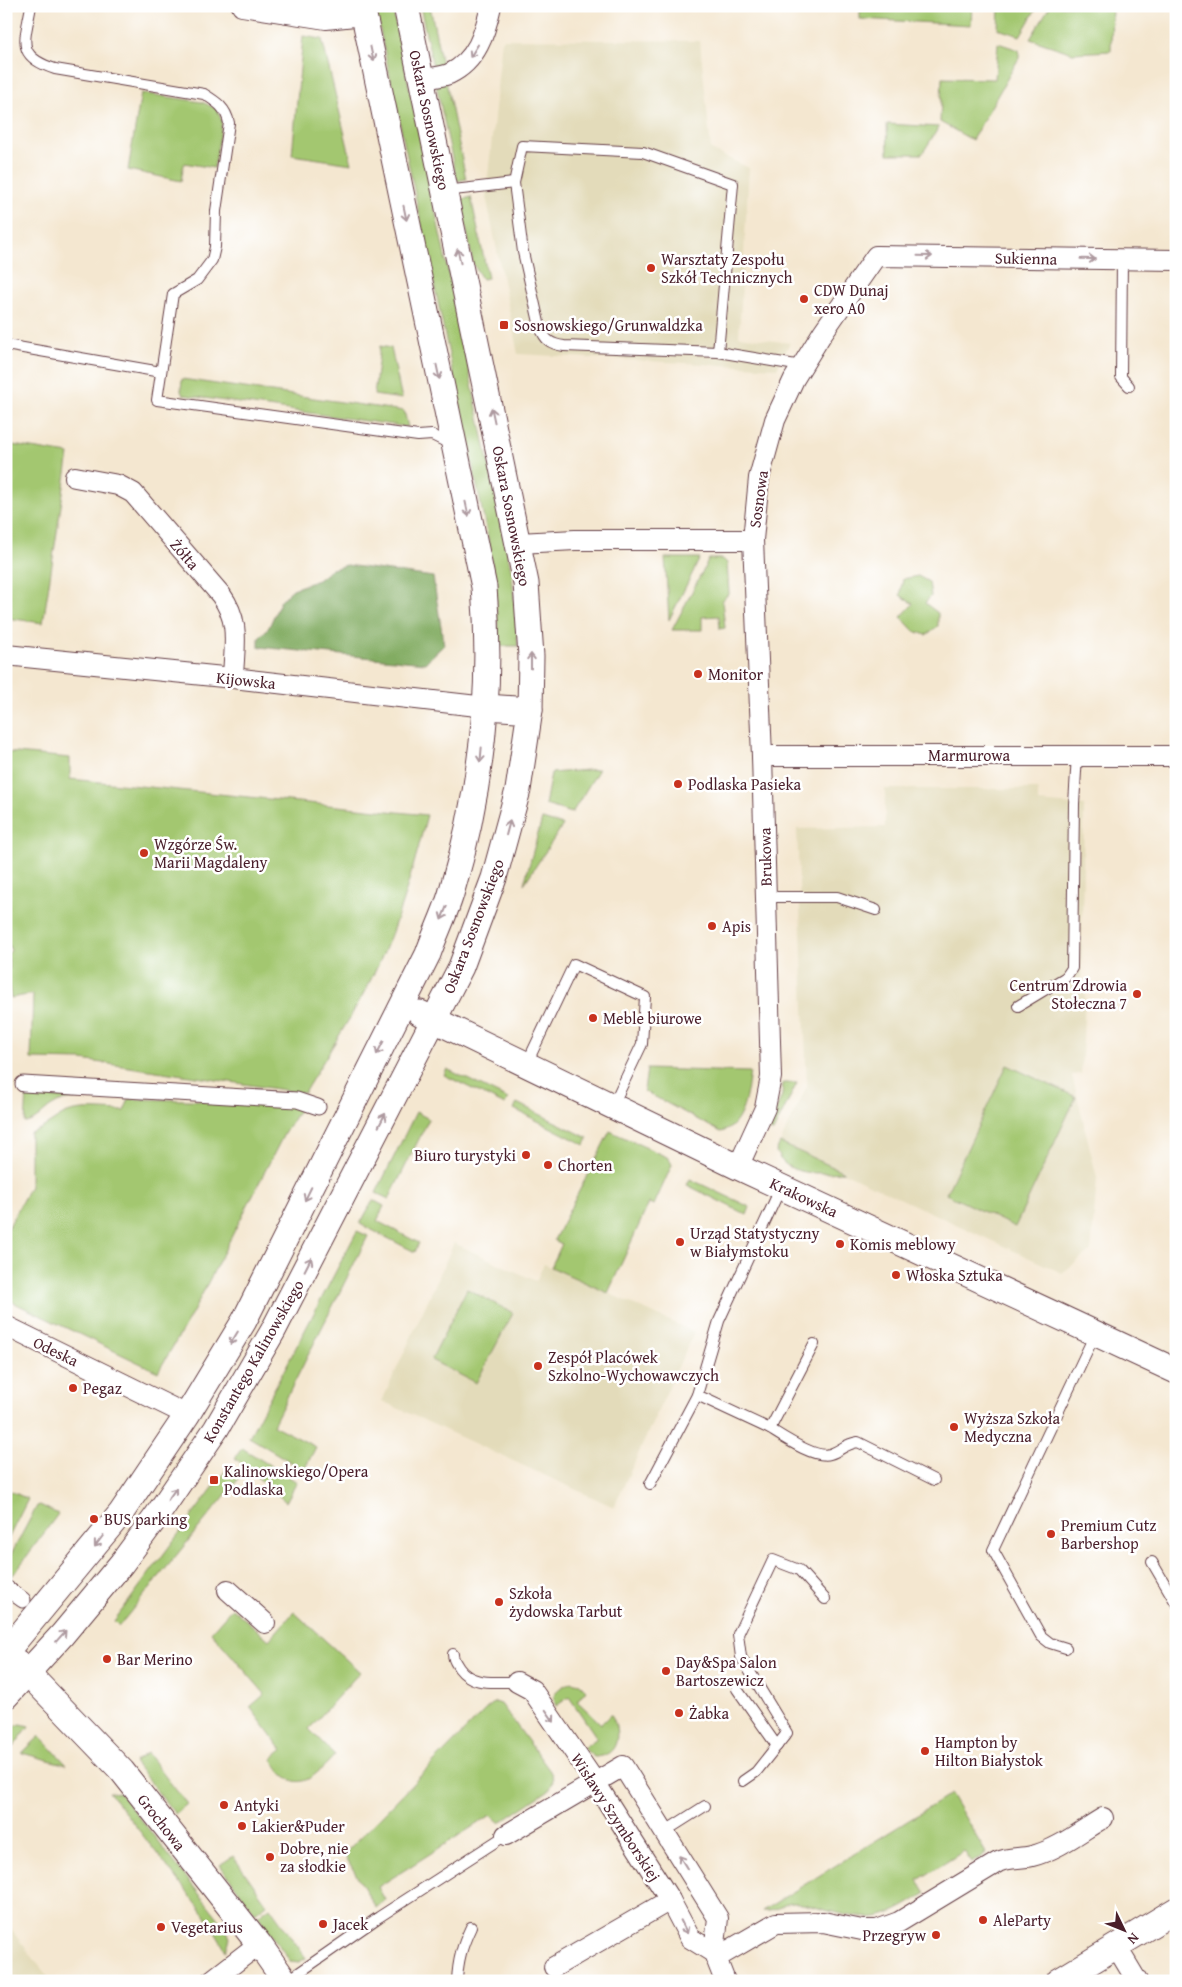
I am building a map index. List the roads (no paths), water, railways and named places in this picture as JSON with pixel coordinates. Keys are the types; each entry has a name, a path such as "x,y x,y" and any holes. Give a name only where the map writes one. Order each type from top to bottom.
{"street":[{"path":"242,6 293,11 337,19 363,11"},
{"name":"Oskara Sosnowskiego","path":"406,6 520,543 529,621 530,710 518,790 494,878 461,967 434,1020"},
{"path":"422,79 449,74 469,61 484,36 491,6"},
{"name":"Oskara Sosnowskiego","path":"363,11 484,587 488,657 486,707 480,766 451,895 428,954 402,1005"},
{"name":"Sosnowa","path":"520,543 575,540 752,540 759,478 774,420 802,366 823,332 876,256"},
{"name":"Sukienna","path":"876,256 1176,260"},
{"name":"Żółta","path":"75,477 118,485 133,493 221,595 230,608 234,620 232,678"},
{"name":"Brukowa","path":"738,1167 765,1108 771,1078 762,756 752,540"},
{"name":"Kijowska","path":"6,655 486,707"},
{"path":"486,707 530,710"},
{"name":"Marmurowa","path":"762,756 1176,756"},
{"name":"Krakowska","path":"402,1005 613,1104 738,1167 1176,1371"},
{"name":"Konstantego Kalinowskiego","path":"6,1653 104,1535 187,1416 244,1321 402,1005"},
{"name":"Konstantego Kalinowskiego","path":"6,1696 122,1562 156,1517 216,1429 273,1331 434,1020"},
{"path":"23,1084 297,1100 318,1106"},
{"name":"Odeska","path":"6,1326 187,1416"},
{"path":"187,1416 216,1429"},
{"path":"6,1588 23,1600"},
{"path":"228,1590 265,1623"},
{"name":"Grochowa","path":"6,1653 28,1672 122,1771 286,1981"},
{"name":"Wisławy Szymborskiej","path":"517,1682 532,1690 595,1782 670,1900 690,1938 715,1955"},
{"name":"Wisławy Szymborskiej","path":"595,1782 623,1766 718,1918 715,1955 725,1981"},
{"path":"506,1835 595,1782"},
{"path":"715,1955 776,1923 823,1922 862,1930 877,1930 899,1922 998,1862 1009,1857 1031,1856 1052,1849 1103,1818"},
{"path":"554,1968 670,1900"},
{"path":"1059,1981 1176,1910"},
{"path":"211,1981 259,1944"},
{"path":"1116,1946 1137,1981"}],"lane":[{"path":"31,6 25,46 32,58 39,64 55,69 204,94 219,103 227,115 229,122 216,211 215,247 212,260 197,280 173,294 157,400 418,436 432,435 453,445"},
{"path":"718,352 733,184 643,152 522,146 514,182 523,252 544,339 553,344 564,346 718,352 802,366"},
{"path":"445,191 514,182"},
{"path":"1122,259 1121,376 1129,386"},
{"path":"6,345 161,372"},
{"path":"1018,1006 1066,976 1072,968 1074,804 1077,755"},
{"path":"766,897 837,897 876,910"},
{"path":"527,1063 574,964 644,997 642,1044 613,1104"},
{"path":"650,1484 696,1394 719,1321 782,1186"},
{"path":"1066,1648 1050,1643 1040,1636 992,1550 1095,1334"},
{"path":"770,1429 814,1344"},
{"path":"696,1394 770,1429 819,1455 830,1454 846,1444 858,1442 934,1480"},
{"path":"742,1781 756,1772 787,1733 741,1657 738,1634 773,1560 799,1570 825,1599"},
{"path":"1152,1562 1176,1603"},
{"path":"453,1654 453,1659 462,1672 474,1681 517,1682"},
{"path":"737,1689 777,1746"},
{"path":"664,1832 705,1806"},
{"path":"286,1981 379,1917 506,1835"},
{"path":"457,1981 458,1962 462,1946 472,1927"}],"place":[{"name":"Warsztaty Zespołu Szkół Technicznych","path":"651,268"},
{"name":"CDW Dunaj xero A0","path":"804,299"},
{"name":"Sosnowskiego/Grunwaldzka","path":"504,325"},
{"name":"Monitor","path":"698,674"},
{"name":"Podlaska Pasieka","path":"678,784"},
{"name":"Wzgórze Św. Marii Magdaleny","path":"144,853"},
{"name":"Apis","path":"712,926"},
{"name":"Centrum Zdrowia Stołeczna 7","path":"1137,994"},
{"name":"Meble biurowe","path":"593,1018"},
{"name":"Biuro turystyki","path":"526,1155"},
{"name":"Chorten","path":"548,1165"},
{"name":"Urząd Statystyczny w Białymstoku","path":"680,1242"},
{"name":"Komis meblowy","path":"840,1244"},
{"name":"Włoska Sztuka","path":"896,1275"},
{"name":"Zespół Placówek Szkolno-Wychowawczych","path":"538,1366"},
{"name":"Pegaz","path":"73,1388"},
{"name":"Wyższa Szkoła Medyczna","path":"954,1427"},
{"name":"Kalinowskiego/Opera Podlaska","path":"214,1480"},
{"name":"BUS parking","path":"94,1519"},
{"name":"Premium Cutz Barbershop","path":"1051,1534"},
{"name":"Szkoła żydowska Tarbut","path":"499,1602"},
{"name":"Bar Merino","path":"107,1659"},
{"name":"Day&Spa Salon Bartoszewicz","path":"666,1671"},
{"name":"Żabka","path":"679,1713"},
{"name":"Hampton by Hilton Białystok","path":"925,1751"},
{"name":"Antyki","path":"224,1805"},
{"name":"Lakier&Puder","path":"242,1826"},
{"name":"Dobre, nie za słodkie","path":"270,1857"},
{"name":"AleParty","path":"983,1920"},
{"name":"Jacek","path":"323,1924"},
{"name":"Vegetarius","path":"161,1927"},
{"name":"Przegryw","path":"936,1935"}]}
